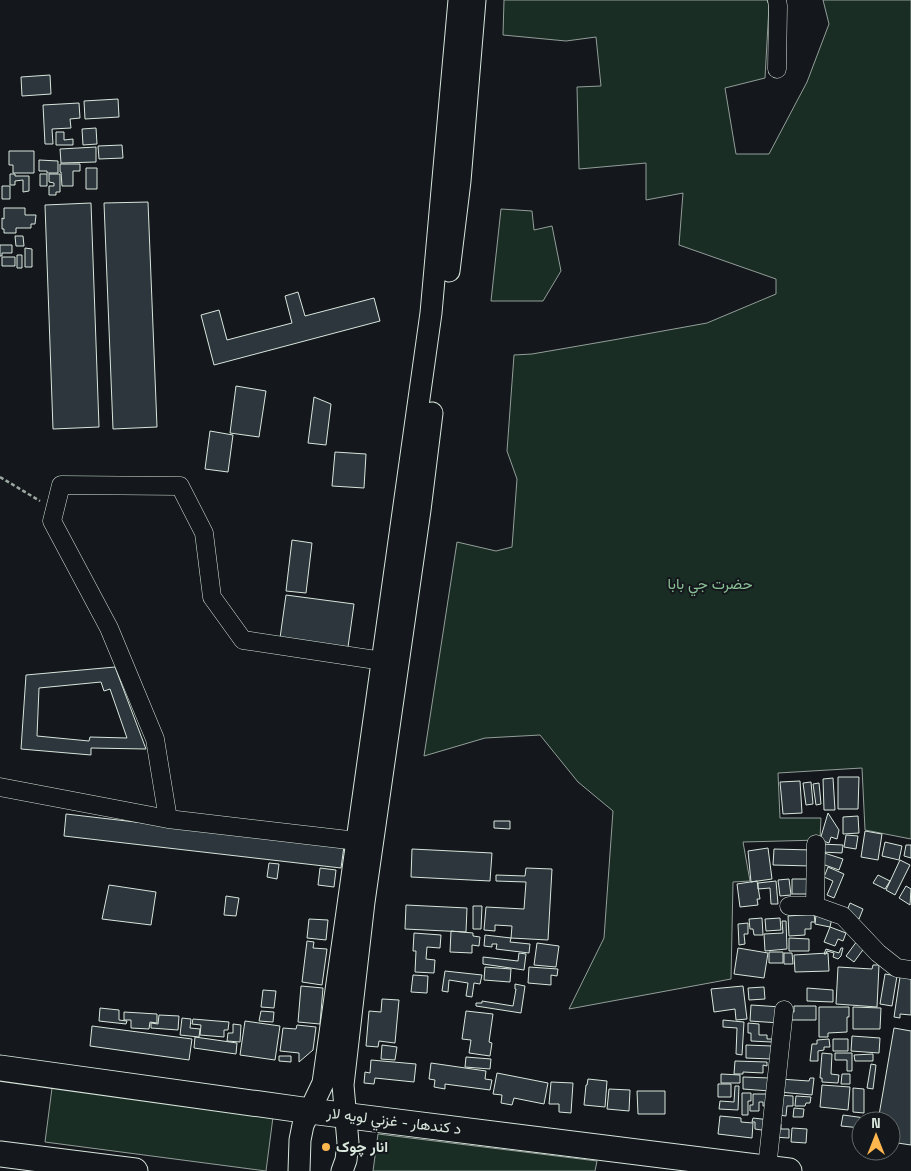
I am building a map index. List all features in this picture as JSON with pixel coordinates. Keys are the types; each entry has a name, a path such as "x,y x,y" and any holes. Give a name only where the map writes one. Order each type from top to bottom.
{"highway":[{"name":"د کندهار - غزني لويه لار","path":"0,1068 310,1111 778,1170"},
{"path":"0,1154 135,1171"}],"main road":[{"path":"453,172 459,0"},
{"path":"342,1171 346,1160 348,1144 343,1085 357,901 357,841 420,510 453,172 475,0"},
{"path":"299,1171 300,1140 304,1125 323,1083 357,901 390,662"}],"street":[{"path":"777,0 777,69"},
{"path":"168,819 155,739 109,628 52,522 61,485 180,486 204,534 212,597 243,640 390,662"},
{"path":"0,787 168,819 357,841"},
{"path":"815,906 816,844"},
{"path":"789,906 815,906 842,916 884,958 897,968 911,970"},
{"path":"778,1170 784,1010"}],"path":[{"path":"1,479 41,502 52,522"}],"green space":[{"name":"حضرت جي بابا","path":"504,0 767,0 769,6 765,78 725,88 736,154 769,154 807,82 829,24 823,0 911,0 911,839 865,830 862,768 778,773 780,818 821,818 820,840 743,842 750,881 733,882 731,979 569,1009 604,938 613,811 578,782 540,735 485,738 424,756 457,542 496,551 512,547 517,479 507,451 514,355 532,354 707,323 776,294 776,279 679,245 683,193 646,200 646,163 579,169 577,87 601,86 596,37 566,41 503,35"},
{"path":"501,209 532,211 534,230 552,226 561,271 543,301 491,301"},
{"path":"52,1088 273,1117 266,1171 45,1142"},
{"path":"378,1134 597,1161 595,1171 373,1171"}],"building":[{"path":"50,75 51,94 22,96 21,77"},
{"path":"118,99 119,117 85,119 84,101"},
{"path":"79,103 80,118 70,119 71,128 52,129 53,144 45,144 43,105"},
{"path":"96,128 97,144 83,145 82,129"},
{"path":"56,132 64,132 64,140 73,139 73,145 56,145"},
{"path":"122,145 123,158 99,159 98,146"},
{"path":"96,147 96,162 61,163 60,149"},
{"path":"9,151 34,151 34,173 13,173 13,165 9,165"},
{"path":"39,160 58,161 58,173 39,171"},
{"path":"60,164 80,164 80,171 73,171 73,186 62,186"},
{"path":"86,168 97,168 97,189 86,189"},
{"path":"10,174 29,176 29,191 23,192 23,180 15,181 15,185 10,185"},
{"path":"40,174 47,174 47,186 40,186"},
{"path":"49,174 60,174 60,192 56,192 56,195 49,195 49,186 54,186 54,183 49,182"},
{"path":"2,186 10,186 10,199 2,199"},
{"path":"148,202 157,427 113,429 104,203"},
{"path":"91,203 99,427 53,429 45,205"},
{"path":"4,208 25,208 25,215 36,215 35,224 31,224 31,228 16,228 16,233 4,233 2,218 4,219"},
{"path":"15,236 23,236 24,246 16,246"},
{"path":"0,245 12,245 12,253 2,253 2,256 0,256"},
{"path":"25,248 32,249 32,267 25,267"},
{"path":"17,255 22,255 22,268 17,268"},
{"path":"2,257 15,257 15,266 2,266"},
{"path":"298,292 305,316 374,298 380,321 214,365 201,315 219,310 227,340 292,323 285,296"},
{"path":"236,386 266,391 259,437 230,433"},
{"path":"314,397 331,404 326,445 308,443"},
{"path":"210,431 233,435 228,472 205,469"},
{"path":"335,452 366,454 364,488 332,486"},
{"path":"292,540 312,543 306,593 286,591"},
{"path":"286,595 354,604 348,647 280,638"},
{"path":"115,667 146,749 91,748 91,755 21,749 26,675","holes":["101,682 104,691 110,689 127,738 90,737 89,741 37,736 39,688"]},
{"path":"838,777 859,777 858,809 838,809"},
{"path":"833,778 835,810 824,810 823,779"},
{"path":"800,781 802,813 783,814 780,782"},
{"path":"811,782 813,804 806,805 803,783"},
{"path":"819,783 821,804 816,805 813,784"},
{"path":"828,813 839,830 837,839 831,837 829,843 820,840"},
{"path":"66,814 344,846 341,868 64,836"},
{"path":"858,816 859,833 843,834 843,817"},
{"path":"494,821 510,821 510,829 494,828"},
{"path":"865,831 882,834 878,860 861,857"},
{"path":"846,835 858,836 856,849 844,847"},
{"path":"885,842 902,846 899,860 882,856"},
{"path":"821,844 843,845 842,853 821,852"},
{"path":"906,845 911,845 911,858 904,856"},
{"path":"768,848 772,879 751,882 748,851"},
{"path":"412,849 492,853 490,881 411,877"},
{"path":"774,849 812,850 811,866 773,865"},
{"path":"821,852 843,859 839,870 822,864"},
{"path":"900,860 910,865 895,895 886,890"},
{"path":"269,863 279,864 277,879 267,877"},
{"path":"828,867 844,874 834,898 827,895 833,881 824,877"},
{"path":"320,868 336,870 334,887 318,885"},
{"path":"526,868 552,869 548,940 511,938 512,926 495,925 495,931 484,930 486,907 524,909 526,882 496,881 496,875 525,876"},
{"path":"878,875 890,881 885,889 873,883"},
{"path":"789,879 791,895 780,896 778,880"},
{"path":"792,879 809,879 809,894 792,894"},
{"path":"757,881 760,899 757,899 758,905 740,907 737,884"},
{"path":"776,881 778,904 771,904 770,888 758,889 758,883"},
{"path":"109,885 156,892 151,925 102,919"},
{"path":"906,886 911,889 910,905 899,898"},
{"path":"226,896 239,898 236,916 224,915"},
{"path":"850,903 863,909 859,919 846,913"},
{"path":"406,905 467,908 466,932 405,929"},
{"path":"473,906 482,906 481,929 473,929"},
{"path":"814,914 815,922 811,922 811,929 805,929 805,935 789,936 788,916"},
{"path":"816,915 832,918 830,927 815,924"},
{"path":"762,918 763,935 754,935 753,929 750,929 749,919"},
{"path":"780,918 781,930 766,931 765,919"},
{"path":"309,919 328,920 326,940 307,938"},
{"path":"782,921 786,921 787,949 765,951 764,934 783,933"},
{"path":"748,923 748,934 744,934 745,944 739,945 738,924"},
{"path":"830,927 846,933 843,941 838,939 835,946 824,942"},
{"path":"451,931 473,933 473,936 480,937 479,946 472,945 472,953 450,952"},
{"path":"414,933 441,935 440,948 427,947 426,959 435,960 434,973 415,972 416,951 413,951"},
{"path":"485,935 511,938 510,942 530,944 529,953 496,949 497,944 492,944 492,947 484,946"},
{"path":"789,938 809,939 809,951 789,951"},
{"path":"307,941 314,942 313,948 327,949 322,985 302,982"},
{"path":"857,941 865,947 854,962 846,956"},
{"path":"537,943 559,946 556,967 534,965"},
{"path":"738,948 768,953 764,978 734,974"},
{"path":"841,948 843,948 841,956 838,959 833,957 834,953 827,951 824,954 826,949 839,953"},
{"path":"769,952 783,952 783,963 769,963"},
{"path":"519,953 526,954 524,970 483,964 483,957 518,961"},
{"path":"784,953 792,953 793,964 784,964"},
{"path":"828,953 829,971 795,972 794,955"},
{"path":"873,965 879,965 877,1007 836,1004 838,967 872,969"},
{"path":"485,967 511,969 510,982 484,980"},
{"path":"529,967 558,969 557,976 551,975 551,985 528,983"},
{"path":"445,971 482,975 480,984 474,983 472,997 466,996 468,983 449,980 448,992 442,991"},
{"path":"885,974 897,976 892,1006 880,1004"},
{"path":"413,975 428,976 427,993 411,992"},
{"path":"900,977 911,978 911,1015 900,1014 900,1018 894,1017"},
{"path":"515,984 525,986 521,1013 476,1006 476,1003 482,1003 482,1001 513,1006"},
{"path":"301,986 323,988 320,1024 298,1022"},
{"path":"743,986 747,1019 736,1020 735,1009 714,1012 711,989"},
{"path":"764,987 765,999 749,1000 748,988"},
{"path":"807,988 833,990 833,1002 807,1001"},
{"path":"263,990 276,991 274,1008 261,1007"},
{"path":"382,999 399,1000 395,1043 379,1041 378,1047 366,1046 369,1011 381,1012"},
{"path":"751,1005 781,1007 780,1023 750,1021"},
{"path":"794,1006 816,1006 816,1020 789,1020 789,1012 794,1012"},
{"path":"819,1007 849,1007 847,1032 828,1033 828,1037 819,1037"},
{"path":"853,1007 881,1008 880,1029 853,1029"},
{"path":"100,1008 119,1010 119,1020 127,1021 126,1024 99,1021"},
{"path":"261,1011 274,1012 273,1022 259,1021"},
{"path":"466,1011 493,1014 489,1042 492,1043 490,1056 469,1053 471,1040 462,1039"},
{"path":"124,1012 157,1014 157,1023 150,1022 149,1029 131,1028 131,1020 124,1020"},
{"path":"159,1015 179,1016 178,1030 151,1028 151,1023 158,1024"},
{"path":"182,1018 191,1019 190,1028 200,1029 199,1037 180,1035"},
{"path":"193,1019 229,1022 228,1030 224,1030 224,1037 200,1035 201,1025 192,1024"},
{"path":"723,1020 744,1022 742,1055 736,1054 737,1028 723,1027"},
{"path":"245,1021 280,1026 275,1060 240,1055"},
{"path":"748,1023 759,1024 759,1035 767,1035 767,1039 772,1039 771,1042 751,1041 751,1033 748,1033"},
{"path":"233,1024 241,1025 240,1042 227,1041 228,1033 233,1033"},
{"path":"297,1025 316,1027 313,1050 299,1062 299,1053 280,1051 283,1028 296,1029"},
{"path":"92,1026 192,1039 189,1060 90,1046"},
{"path":"894,1028 911,1031 911,1145 901,1144 901,1111 880,1111"},
{"path":"852,1036 880,1038 879,1053 851,1051"},
{"path":"195,1037 237,1043 236,1054 194,1048"},
{"path":"829,1039 830,1047 824,1047 824,1050 818,1051 818,1061 810,1061 812,1044 817,1044 817,1040"},
{"path":"833,1039 848,1039 848,1051 833,1051"},
{"path":"382,1045 397,1047 395,1060 381,1059"},
{"path":"746,1045 772,1046 771,1059 746,1058"},
{"path":"822,1053 832,1054 831,1074 839,1075 838,1083 822,1082 822,1078 820,1078"},
{"path":"835,1053 852,1053 852,1071 847,1071 847,1060 835,1060"},
{"path":"873,1054 873,1061 855,1061 854,1055"},
{"path":"279,1056 291,1056 291,1062 279,1061"},
{"path":"466,1057 491,1059 490,1069 465,1067"},
{"path":"371,1060 416,1064 414,1082 375,1078 374,1084 364,1083 365,1072 370,1073"},
{"path":"735,1061 767,1062 767,1066 763,1065 763,1073 743,1072 743,1074 734,1074"},
{"path":"431,1063 486,1071 485,1079 492,1080 490,1090 445,1084 445,1089 434,1087 435,1080 429,1079"},
{"path":"871,1064 876,1065 873,1089 867,1088"},
{"path":"497,1073 548,1083 544,1104 514,1098 512,1105 501,1103 502,1095 493,1094"},
{"path":"721,1074 740,1075 740,1083 721,1083"},
{"path":"842,1074 850,1074 850,1084 841,1084"},
{"path":"743,1077 770,1078 770,1091 743,1089"},
{"path":"810,1078 814,1078 812,1095 779,1092 780,1079 809,1081"},
{"path":"588,1079 607,1081 605,1107 584,1105"},
{"path":"551,1082 573,1083 571,1113 559,1112 559,1104 549,1104"},
{"path":"718,1084 731,1084 731,1097 718,1097"},
{"path":"822,1085 850,1087 848,1110 820,1107"},
{"path":"735,1086 739,1086 738,1110 719,1109 720,1101 734,1102"},
{"path":"853,1088 864,1089 864,1111 853,1111"},
{"path":"609,1089 630,1090 629,1111 607,1109"},
{"path":"637,1091 665,1091 665,1114 638,1114"},
{"path":"742,1093 751,1093 751,1101 748,1101 748,1115 742,1115"},
{"path":"753,1094 770,1094 766,1106 763,1106 763,1102 759,1102 759,1111 750,1111 750,1105 753,1105"},
{"path":"778,1095 793,1096 793,1106 787,1106 786,1116 779,1115"},
{"path":"796,1096 811,1097 810,1103 806,1103 805,1106 795,1106"},
{"path":"794,1108 804,1109 803,1117 793,1117"},
{"path":"843,1115 851,1116 851,1127 841,1126"},
{"path":"720,1116 741,1118 741,1122 753,1123 752,1138 718,1134"},
{"path":"753,1118 770,1120 768,1131 755,1129 755,1122 752,1122"},
{"path":"774,1123 781,1124 781,1129 789,1129 789,1138 773,1137"},
{"path":"792,1128 807,1129 806,1143 791,1142"}],"place":[{"name":"انار چوک","path":"326,1147"}]}
